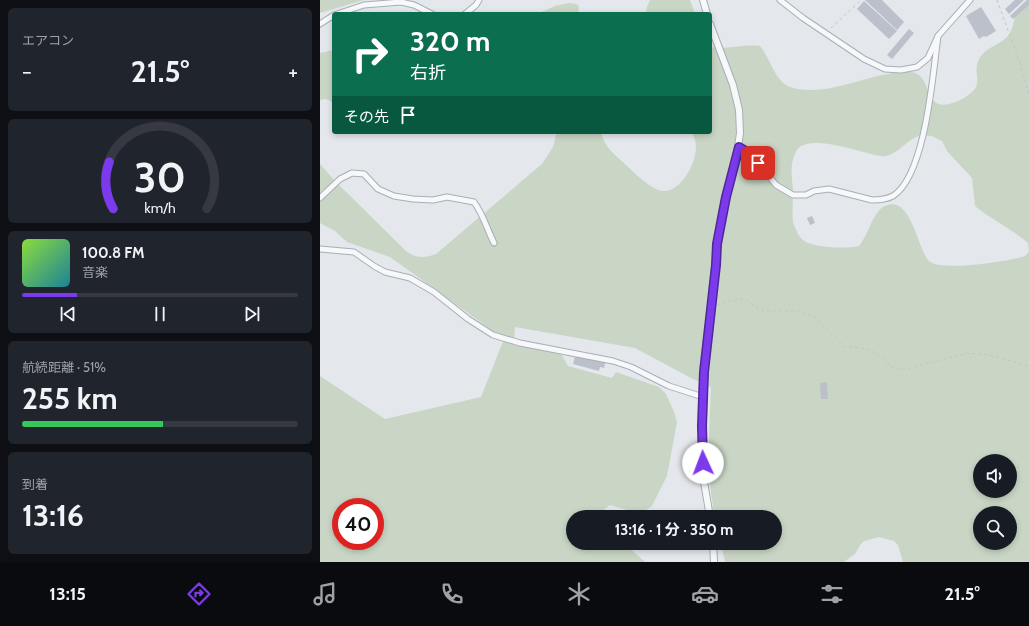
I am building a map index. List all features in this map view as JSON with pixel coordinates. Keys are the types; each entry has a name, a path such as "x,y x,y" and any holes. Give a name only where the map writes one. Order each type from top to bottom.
{"street":[{"path":"467,12 476,5 479,0"},
{"path":"703,0 706,12"},
{"path":"780,0 864,59 885,69 901,70 917,66 928,58 938,36 970,0"},
{"path":"344,12 364,6 401,2 414,5 428,12"},
{"path":"320,24 332,16"},
{"path":"709,510 703,476 702,426 704,372 717,244 726,197 739,147 739,110 733,85 712,29"},
{"path":"739,147 751,154 776,185 793,195 806,195 814,191 829,189 872,200 892,196 903,185 917,156 932,96 938,36"},
{"path":"320,198 340,179 352,173 364,174 378,189 394,196 433,200 447,197 474,202 480,210 486,228 494,243"},
{"path":"320,249 354,252 385,272 410,278 434,292 468,319 493,335 508,340 613,361 631,367 669,386 703,397"},
{"path":"713,550 713,562"}],"path":[{"path":"825,33 861,0"},
{"path":"996,0 1020,63 1029,96"},
{"path":"711,307 728,301 744,299 764,311 800,312 816,318 844,347 860,347 872,351 895,369 903,370 967,353 989,355 1029,366"}],"green space":[{"path":"320,0 364,0 320,13"},
{"path":"650,0 690,0 694,12 646,12"},
{"path":"569,3 576,4 579,6 578,12 542,12 555,6"},
{"path":"1026,3 1029,4 1029,252 1029,562 903,562 898,545 894,541 879,537 864,541 855,554 844,562 725,562 722,550 782,550 782,510 714,510 709,469 711,387 635,348 515,327 514,343 560,352 568,366 612,378 616,372 659,387 666,394 677,422 667,476 652,506 646,510 627,510 610,505 603,510 566,510 566,550 632,550 645,562 320,562 320,376 385,419 481,397 504,339 390,257 347,242 335,231 320,223 320,164 336,182 406,251 417,257 428,256 436,254 542,164 553,147 556,134 601,134 610,150 643,181 654,188 663,191 671,190 678,185 691,168 694,157 696,147 695,139 691,134 712,134 712,47 760,46 782,82 787,86 805,90 817,90 841,86 876,76 909,71 919,75 923,80 931,98 941,105 956,102 971,93 977,85 977,65 979,59 986,51 1007,37 1012,29 1016,15 1021,7","holes":["923,135 932,136 942,141 947,151 972,178 975,206 1028,243 1029,252 1025,256 960,266 936,264 929,261 925,255 907,214 900,207 893,204 879,210 859,246 830,247 808,243 800,236 793,222 792,164 795,154 801,146 809,143 818,143 841,146 881,156 887,156 897,151 912,139"]},
{"path":"332,50 332,102 326,99 320,100 320,53"}],"building":[{"path":"865,0 882,0 904,22 897,30"},
{"path":"1015,0 1024,0 1009,14 1005,9"},
{"path":"1027,0 1029,0 1029,5 1013,19 1010,16"},
{"path":"864,1 897,31 889,39 857,9"},
{"path":"981,7 996,31 979,39 966,16"},
{"path":"909,29 914,33 892,59 887,55"},
{"path":"812,216 815,223 810,225 807,218"},
{"path":"576,352 606,360 604,368 600,367 599,371 573,364"},
{"path":"827,382 828,399 821,399 820,383"}],"route":[{"path":"703,463 702,426 704,372 717,244 724,214 726,197 739,147 751,154 758,163"}]}
